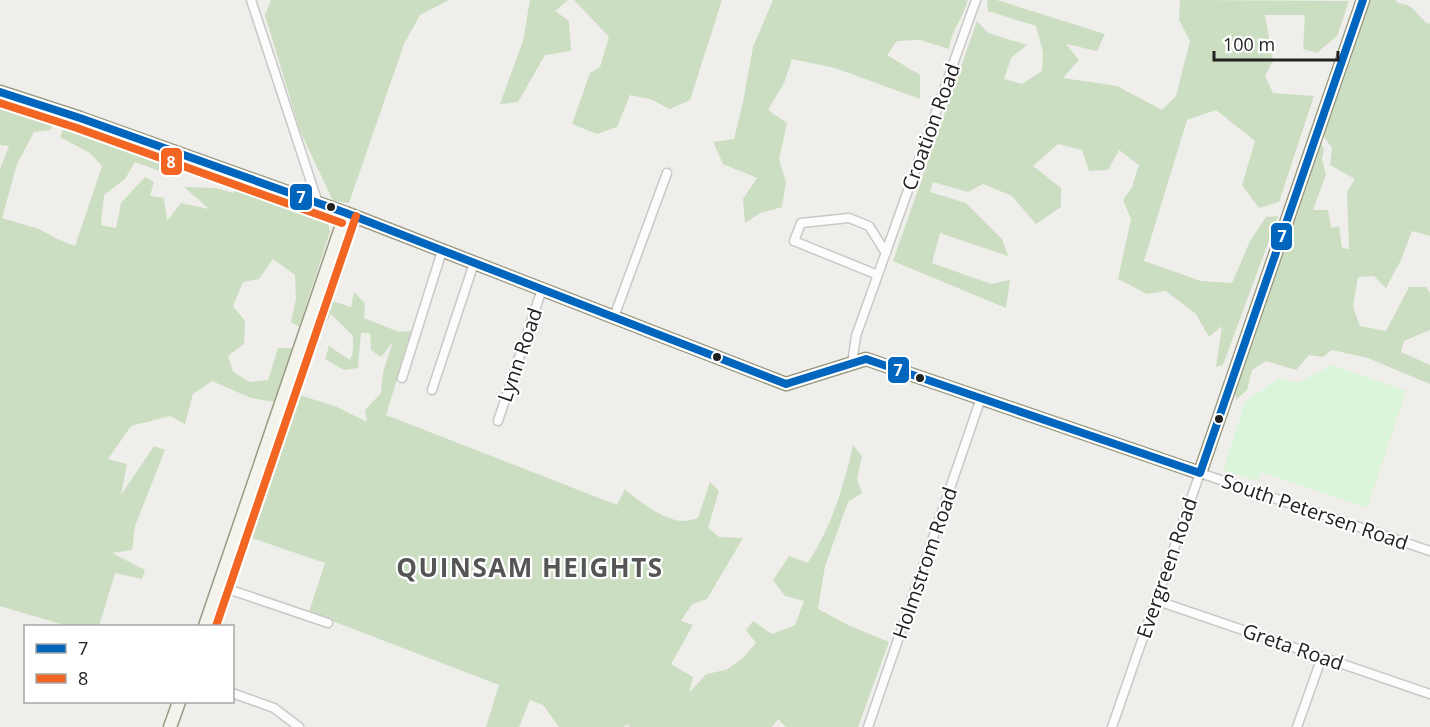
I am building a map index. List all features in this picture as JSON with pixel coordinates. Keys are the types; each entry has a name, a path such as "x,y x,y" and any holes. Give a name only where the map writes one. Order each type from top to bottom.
{"street":[{"path":"251,0 318,203"},
{"name":"Croation Road","path":"852,364 856,336 976,0"},
{"name":"Evergreen Road","path":"1112,727 1363,0"},
{"path":"0,92 80,118 345,213 786,384 866,359 1200,473"},
{"path":"614,317 667,173"},
{"path":"206,625 345,213"},
{"path":"878,275 794,241 801,223 849,218 869,226 885,253"},
{"path":"402,378 442,251"},
{"path":"432,390 474,263"},
{"name":"Lynn Road","path":"498,421 542,289"},
{"name":"Holmstrom Road","path":"868,727 981,398"},
{"name":"South Petersen Road","path":"1200,473 1430,551"},
{"path":"219,586 328,623"},
{"name":"Greta Road","path":"1155,600 1430,694"},
{"path":"1297,727 1322,657"},
{"path":"234,694 274,708 299,727"},
{"path":"170,727 179,703"}],"green space":[{"path":"271,0 449,0 420,15 404,44 349,203 333,201 300,131 265,15"},
{"path":"530,0 568,0 555,11 569,21 571,51 545,55 518,102 500,104 523,41"},
{"path":"574,0 722,0 690,100 670,109 650,99 630,95 617,127 597,134 572,124 590,73 600,67 609,37"},
{"path":"773,0 968,0 952,36 949,49 920,40 897,41 887,55 920,75 920,99 835,68 792,59 784,83 768,110 787,123 779,159 786,182 782,207 760,213 745,223 743,199 757,178 723,164 713,142 734,139 753,47"},
{"path":"987,0 997,0 1105,34 1097,51 1066,44 1079,60 1063,78 1117,86 1162,110 1176,96 1190,41 1179,20 1180,0 1349,1 1337,36 1317,53 1303,49 1305,15 1265,15 1273,60 1265,76 1273,93 1314,96 1279,202 1259,208 1242,185 1255,141 1216,110 1187,120 1144,261 1201,281 1232,283 1250,241 1266,217 1278,216 1223,365 1216,367 1222,326 1209,337 1196,314 1166,291 1147,294 1118,279 1131,219 1123,200 1132,187 1139,165 1119,150 1108,170 1089,171 1082,150 1058,144 1033,166 1061,188 1061,207 1036,224 1012,196 983,184 968,192 933,182 930,192 966,203 1002,239 1008,256 940,233 932,263 991,284 1010,280 1006,308 893,261 977,21 988,33 1027,45 1011,58 1004,79 1022,84 1042,71 1043,52 1036,26 988,11"},
{"path":"1367,0 1395,0 1409,6 1425,22 1430,23 1430,236 1412,231 1401,260 1386,288 1374,276 1358,277 1353,307 1360,326 1386,331 1409,287 1426,287 1430,293 1430,330 1404,341 1401,352 1430,365 1430,384 1368,358 1332,350 1323,357 1309,355 1296,370 1266,361 1252,370 1247,390 1236,400 1234,386 1320,141 1324,150 1322,159 1326,175 1313,210 1328,210 1331,228 1339,226 1342,248 1349,249 1347,192 1355,179 1330,165 1332,148 1322,134"},
{"path":"0,94 48,110 55,118 51,130 34,132 17,164 2,218 39,229 75,246 102,166 90,153 60,137 68,117 185,159 171,175 135,162 125,179 104,195 101,225 116,228 121,203 145,177 154,182 150,196 164,198 167,221 181,203 209,209 184,187 216,188 233,193 240,183 326,214 330,232 299,327 291,322 296,299 295,275 273,259 259,279 243,282 233,306 245,321 244,344 228,356 233,372 250,382 268,380 278,348 292,348 274,402 251,398 212,381 193,394 185,424 170,416 131,426 108,459 127,464 121,495 154,446 165,450 135,526 132,550 112,553 145,570 142,579 115,573 99,625 64,625 0,606 0,169 9,146 0,145"},
{"path":"354,292 365,303 364,318 399,332 412,331 386,415 617,505 625,489 652,510 676,520 685,521 698,518 710,482 719,491 708,528 719,537 743,538 707,599 692,604 681,621 693,625 671,664 693,677 689,693 706,674 726,670 743,658 756,643 746,630 753,621 772,634 795,625 804,601 785,596 773,580 789,556 808,563 836,506 853,445 862,456 857,479 862,493 848,502 825,566 818,609 850,626 889,642 858,727 786,727 778,719 772,727 629,727 629,724 623,727 559,727 543,705 530,700 519,727 486,727 499,685 309,612 325,563 246,536 293,393 337,407 367,422 365,410 381,393 383,372 393,342 381,357 371,350 370,333 361,333 358,368 344,370 325,359 329,346 350,360 353,352 353,336 331,314 321,333 317,349 306,354 326,299 351,307"},
{"path":"1332,365 1406,391 1367,508 1261,472 1258,481 1223,470 1245,402 1279,378 1298,383"}],"transit line":[{"name":"7","path":"1200,473 1363,0"},
{"name":"7","path":"0,92 80,118 346,213 786,384 866,359 1200,473"},
{"name":"8","path":"0,103 77,128 342,223"},
{"name":"8","path":"216,625 356,216"}],"district":[{"name":"QUINSAM HEIGHTS","path":"530,568"}]}
